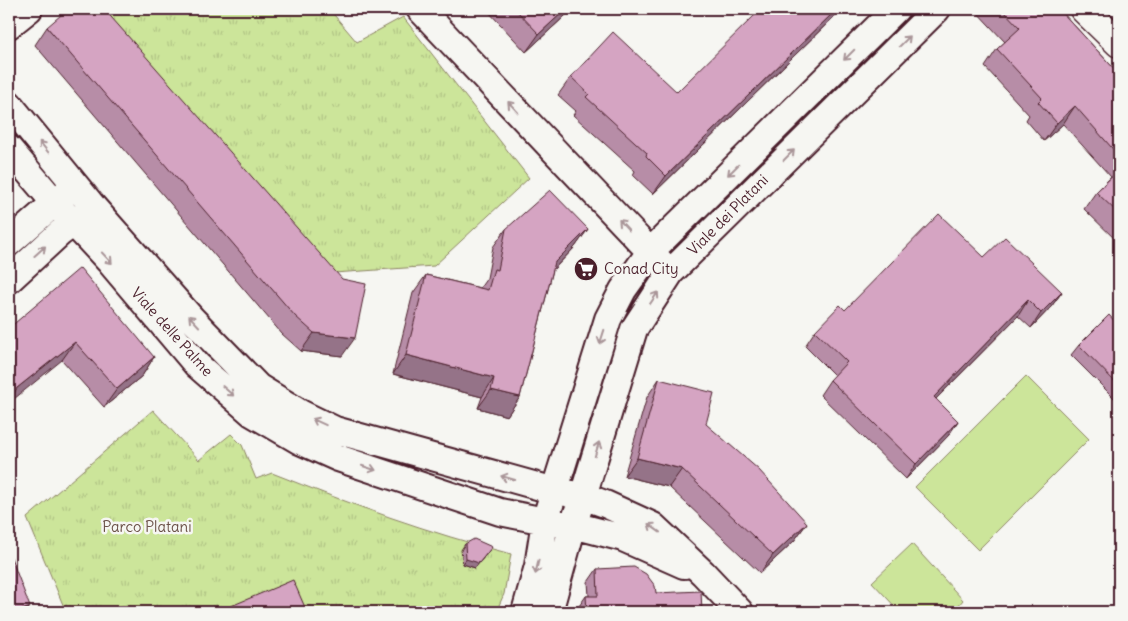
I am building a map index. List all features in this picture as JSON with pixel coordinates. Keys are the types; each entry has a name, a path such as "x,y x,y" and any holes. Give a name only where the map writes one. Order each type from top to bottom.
{"street":[{"path":"9,25 29,9"},
{"path":"420,9 671,272"},
{"name":"Viale dei Platani","path":"525,612 538,566 545,522 608,319 623,290 650,252 896,9"},
{"name":"Viale dei Platani","path":"549,612 573,525 634,329 671,272 937,9"},
{"path":"1084,9 1119,43"},
{"name":"Viale delle Palme","path":"9,104 94,208 192,319 258,387 302,414 336,430 555,491 583,496 653,526 740,612"},
{"name":"Viale delle Palme","path":"9,149 55,203 110,262 197,365 252,413 300,441 338,458 500,512 545,522 573,525 623,538 702,573"},
{"path":"9,243 74,185"},
{"path":"9,280 73,223 94,208"}],"green space":[{"path":"100,9 329,9 357,42 403,17 529,178 434,266 334,273"},
{"path":"1026,376 1089,439 978,550 915,487"},
{"name":"Parco Platani","path":"153,410 199,460 231,434 242,445 256,479 272,473 390,517 450,537 511,554 504,594 496,612 66,612 27,518"},
{"path":"912,544 963,600 953,612 900,612 872,582"}],"building":[{"path":"68,9 104,9 342,279 366,284 355,338 314,333 295,316 47,27"},
{"path":"515,9 566,9 539,34"},
{"path":"761,9 837,9 666,176 646,156 647,153 586,97 589,94 571,77 613,32 677,92"},
{"path":"1002,9 1059,9 1119,74 1119,156 1075,106 1057,123 1038,102 1042,98 997,49 1020,28"},
{"path":"1119,170 1119,214 1096,192"},
{"path":"550,190 588,229 555,262 520,397 491,390 494,378 406,355 426,275 488,290 494,269 498,270 506,229"},
{"path":"939,214 984,257 1005,237 1062,292 1041,313 1028,300 934,397 958,421 916,464 830,380 847,362 815,331 840,305 845,310"},
{"path":"80,268 154,357 117,389 75,342 17,388 9,401 9,328"},
{"path":"1109,315 1119,326 1119,386 1079,345"},
{"path":"659,379 714,393 706,424 759,470 807,523 773,555 682,469 637,458"},
{"path":"474,539 492,547 479,563 466,559 465,544"},
{"path":"10,555 30,607 17,612 9,612"},
{"path":"634,567 646,574 655,586 656,593 701,591 702,612 587,612 586,596 598,596 597,569"},
{"path":"293,580 307,612 217,612"}],"place":[{"name":"Conad City","path":"586,269"}]}
